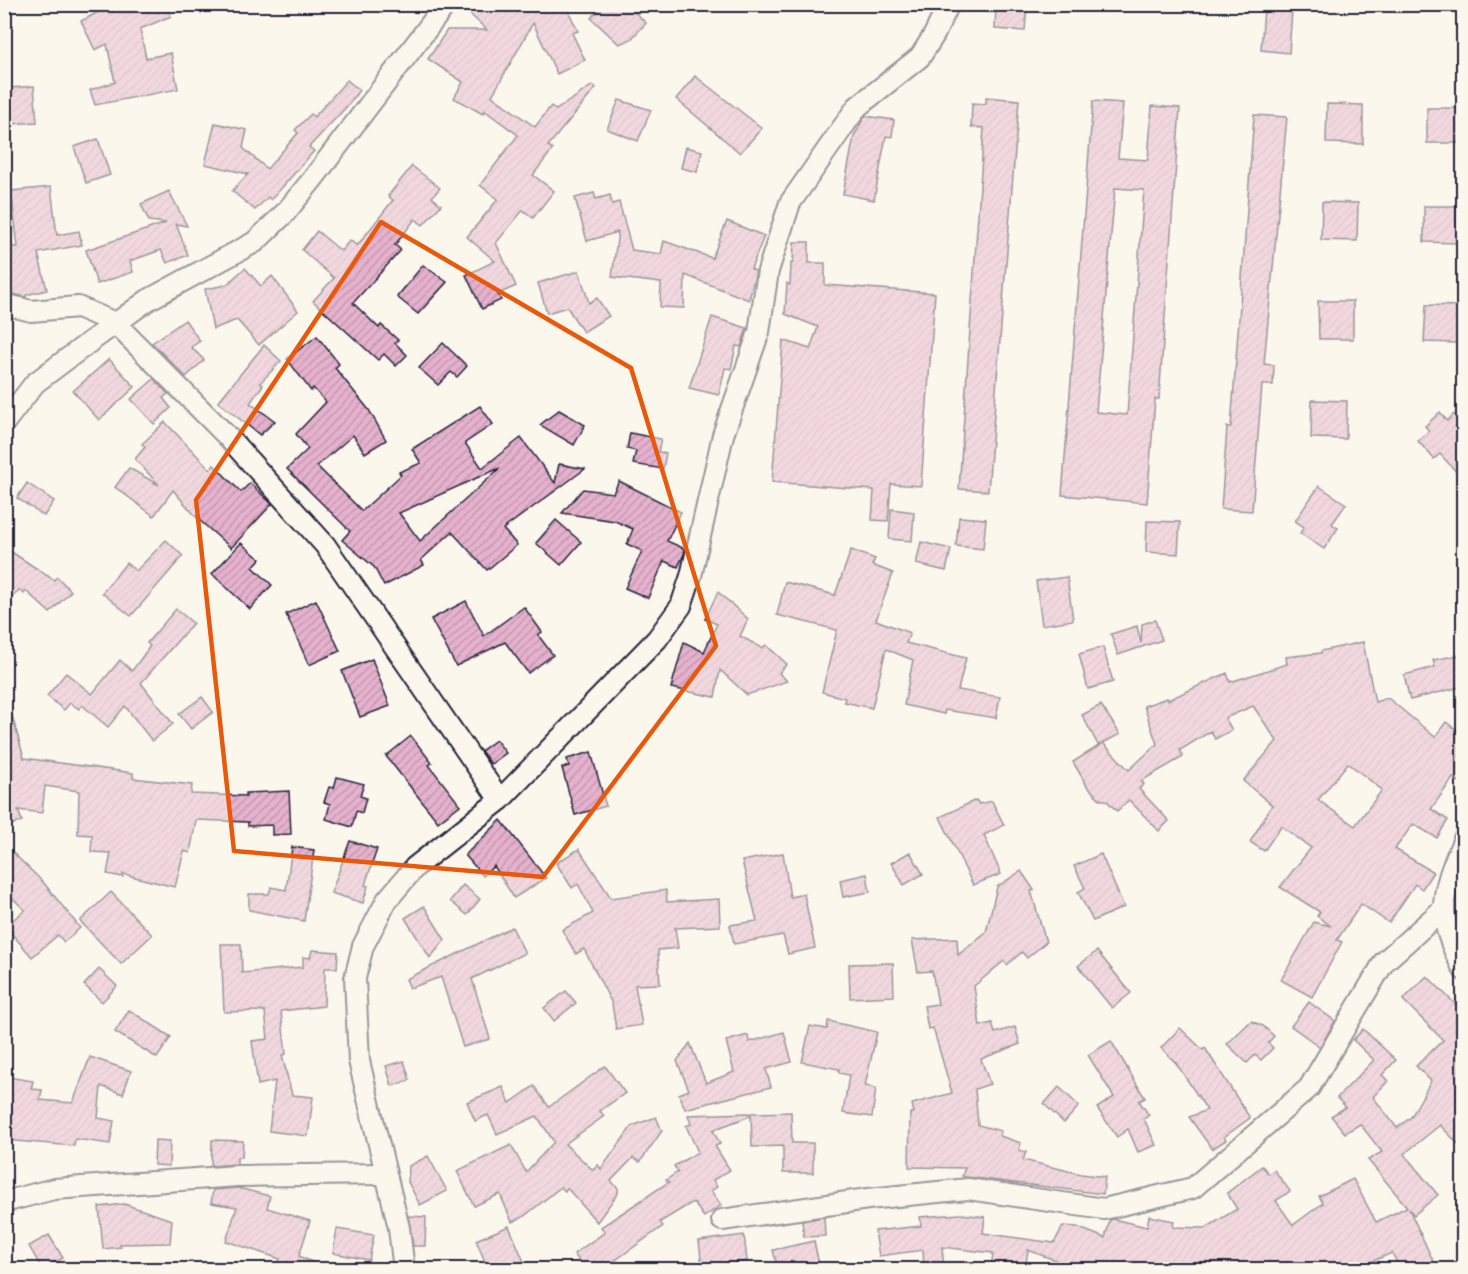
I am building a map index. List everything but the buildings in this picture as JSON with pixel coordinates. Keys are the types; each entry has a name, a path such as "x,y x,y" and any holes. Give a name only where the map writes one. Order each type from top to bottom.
{"street":[{"path":"4,423 36,383 115,323 148,300 255,242 285,213 312,180 446,4"},
{"path":"404,1269 399,1228 359,1061 355,978 363,946 387,900 415,867 500,800 657,639 681,606 691,576 723,435 759,332 768,271 790,203 857,107 920,57 949,4"},
{"path":"4,304 31,311 78,307 115,323 228,437 325,545 500,800"},
{"path":"1464,839 1445,887 1442,910 1448,936 1464,970"},
{"path":"722,1220 868,1199 968,1189 1104,1209 1192,1188 1309,1088 1384,962 1442,910"},
{"path":"4,1202 54,1189 237,1176 384,1173"}],"highlighted area":[{"path":"381,222 631,368 716,646 543,877 234,851 196,500"}]}
